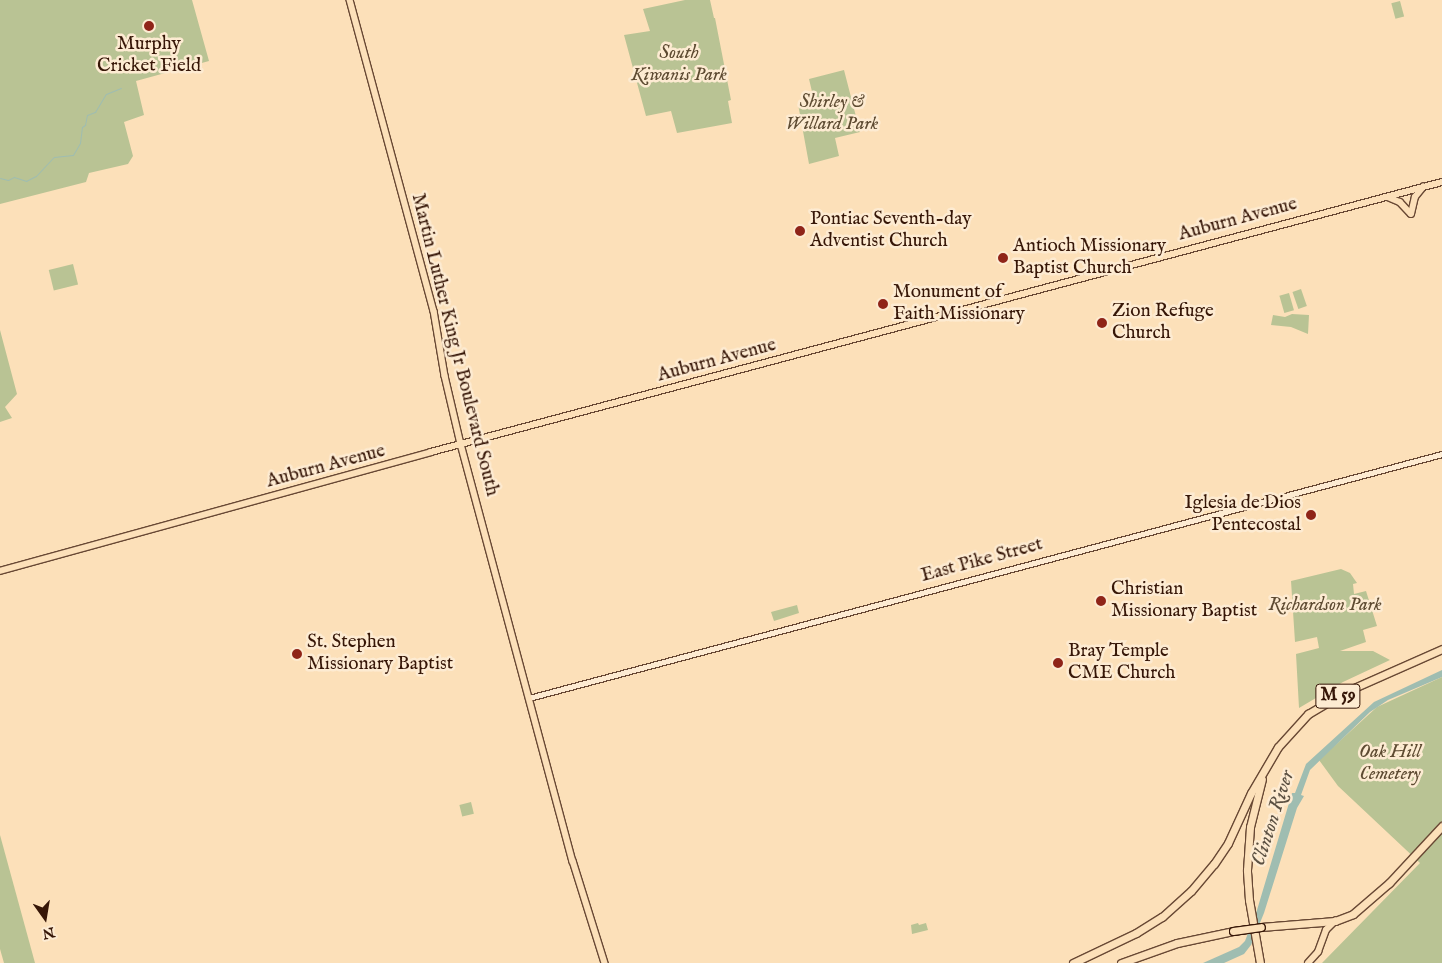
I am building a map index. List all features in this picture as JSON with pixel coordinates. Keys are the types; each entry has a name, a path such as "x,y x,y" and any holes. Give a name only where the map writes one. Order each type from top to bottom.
{"highway":[{"name":"M 59","path":"1072,963 1136,933 1162,917 1191,891 1211,868 1228,843 1278,747 1298,723 1328,701 1442,650"},
{"path":"1260,963 1247,881 1249,838 1264,771"},
{"path":"1121,963 1176,943 1261,927 1335,921 1353,914 1363,907 1442,826"}],"main road":[{"name":"Martin Luther King Jr Boulevard South","path":"350,0 434,311 445,376 461,444 573,861 605,963"},
{"name":"Auburn Avenue","path":"0,571 461,444 1442,182"},
{"path":"1386,196 1400,202 1411,214 1415,198 1423,186"},
{"path":"1308,963 1314,957 1326,930 1335,921"}],"street":[{"name":"East Pike Street","path":"529,698 1442,454"}],"green space":[{"path":"0,0 192,0 209,61 136,81 144,115 124,122 133,156 128,164 89,173 86,182 0,204"},
{"name":"South Kiwanis Park","path":"685,0 710,0 731,100 728,101 732,123 677,133 671,111 646,116 624,35 650,31 643,9"},
{"path":"1400,1 1404,16 1395,19 1391,3"},
{"name":"Shirley & Willard Park","path":"844,70 860,132 835,138 839,156 809,164 798,104 814,100 809,79"},
{"path":"73,264 78,284 54,290 49,270"},
{"path":"1301,289 1307,306 1298,309 1292,292"},
{"path":"1289,293 1294,310 1284,313 1279,296"},
{"path":"1292,314 1309,315 1308,334 1291,327 1271,325 1273,315 1285,317"},
{"path":"0,330 17,394 5,407 12,418 0,422"},
{"name":"Richardson Park","path":"1341,569 1350,573 1357,583 1353,584 1354,594 1366,591 1377,626 1363,630 1366,642 1340,651 1373,651 1390,660 1343,682 1299,708 1296,654 1319,648 1317,637 1295,642 1291,581"},
{"path":"797,605 799,613 774,621 771,612"},
{"name":"Oak Hill Cemetery","path":"1442,677 1442,963 1322,963 1420,863 1338,786 1319,760 1377,707"},
{"path":"471,802 474,814 462,817 459,805"},
{"path":"0,835 35,963 4,963 0,949"},
{"path":"918,923 919,925 926,923 928,930 912,934 911,925"}],"shaded area":[{"path":"1442,670 1442,677 1388,700 1370,712 1310,770 1301,795 1304,796 1297,808 1264,913 1251,945 1244,954 1224,963 1203,963 1239,947 1245,941 1257,910 1292,793 1295,793 1306,764 1374,702"}],"waterway":[{"path":"0,178 8,180 14,177 26,181 36,176 54,157 73,155 80,143 82,127 85,125 87,115 95,112 106,94 121,88"}],"place":[{"name":"Murphy Cricket Field","path":"149,26"},
{"name":"Pontiac Seventh-day Adventist Church","path":"800,231"},
{"name":"Antioch Missionary Baptist Church","path":"1003,258"},
{"name":"Monument of Faith Missionary","path":"883,304"},
{"name":"Zion Refuge Church","path":"1102,323"},
{"name":"Iglesia de Dios Pentecostal","path":"1311,515"},
{"name":"Christian Missionary Baptist","path":"1101,601"},
{"name":"St. Stephen Missionary Baptist","path":"297,654"},
{"name":"Bray Temple CME Church","path":"1058,663"}],"water label":[{"name":"Clinton River","path":"1273,818"}]}
